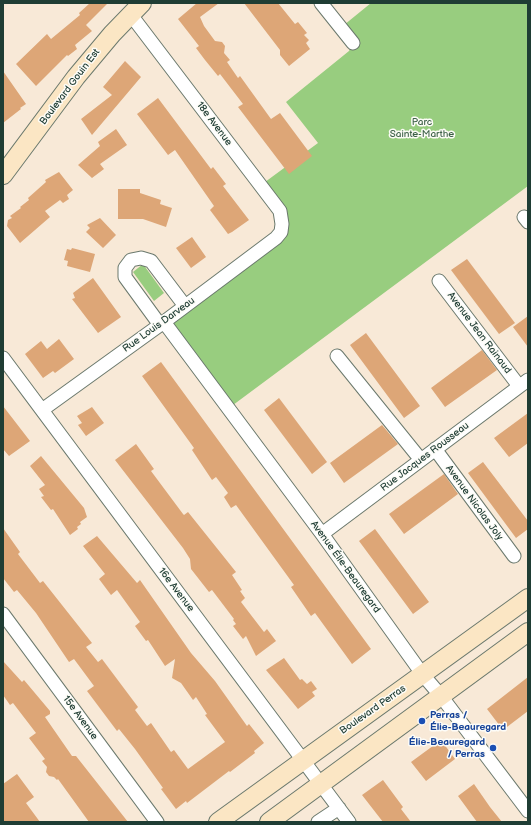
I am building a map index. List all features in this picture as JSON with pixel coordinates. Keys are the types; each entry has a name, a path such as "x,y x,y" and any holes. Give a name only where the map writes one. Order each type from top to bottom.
{"main road":[{"name":"Boulevard Gouin Est","path":"3,175 76,77 136,9"},
{"name":"Boulevard Perras","path":"218,822 528,598"},
{"path":"269,822 528,632"}],"street":[{"path":"321,3 353,43"},
{"name":"18e Avenue","path":"136,9 280,211 282,224 281,232 276,238"},
{"name":"Rue Louis Darveau","path":"42,410 276,238"},
{"name":"Avenue Élie-Beauregard","path":"184,306 151,261 141,258 131,260 126,268 125,277 162,323 322,534 423,675 441,696 528,811"},
{"name":"Avenue Jean Rainaud","path":"439,281 524,383"},
{"path":"337,356 421,460"},
{"name":"16e Avenue","path":"3,358 349,822"},
{"name":"Rue Jacques Rousseau","path":"322,534 524,383"},
{"name":"Avenue Nicolas Joly","path":"434,449 514,556"},
{"name":"15e Avenue","path":"3,614 157,822"},
{"path":"318,822 339,808"}],"green space":[{"name":"Parc Sainte-Marthe","path":"371,3 528,3 528,186 229,408 164,322 282,224 261,185 318,143 286,102 349,51 353,43 344,25"},
{"path":"143,264 164,293 154,301 133,272"}],"building":[{"path":"90,3 108,3 86,25 92,31 75,45 77,49 68,56 67,55 36,86 16,64 47,34 51,39 80,15 79,13"},
{"path":"197,3 219,3 200,17 204,26 215,41 222,42 225,46 224,53 230,60 227,62 238,78 240,76 271,119 280,113 312,156 289,174 238,107 243,104 220,74 218,76 205,60 196,48 199,46 178,19"},
{"path":"244,3 278,3 295,24 298,22 307,33 304,35 309,40 306,43 310,49 289,66 280,55 280,50"},
{"path":"125,61 141,77 92,135 81,119 112,95 103,87"},
{"path":"3,71 26,104 3,123"},
{"path":"158,98 211,169 213,167 226,184 223,186 249,220 232,232 228,234 210,210 214,206 175,150 168,155 137,114"},
{"path":"116,129 127,145 100,164 104,169 92,178 78,165 100,146 98,142"},
{"path":"59,172 73,190 67,195 69,199 63,203 60,200 45,211 50,217 20,243 7,226 8,220 12,218 10,216 29,200 28,198 46,182 45,180"},
{"path":"118,189 140,189 140,193 161,200 160,204 172,208 166,227 143,219 118,219"},
{"path":"100,218 116,235 103,248 86,232 90,228 87,225"},
{"path":"192,237 206,257 191,268 176,248"},
{"path":"72,248 95,254 90,272 67,266 68,261 64,260 67,249 71,250"},
{"path":"467,259 515,323 499,334 451,270"},
{"path":"93,278 121,317 98,333 72,299 75,298 73,293"},
{"path":"528,316 528,347 513,327"},
{"path":"366,333 420,406 404,418 350,345"},
{"path":"59,339 74,359 55,373 53,371 43,378 25,354 41,341 47,349"},
{"path":"482,350 497,370 445,407 431,388"},
{"path":"161,362 371,649 352,664 315,613 311,616 291,587 294,585 236,505 231,508 224,497 228,493 216,477 212,480 192,450 194,448 142,376"},
{"path":"279,398 327,462 312,474 264,410"},
{"path":"3,406 30,441 9,456 3,449"},
{"path":"92,407 104,423 86,436 78,425 82,423 77,416"},
{"path":"528,413 528,443 509,457 494,438"},
{"path":"382,425 398,444 344,483 330,463"},
{"path":"136,444 154,469 151,471 183,514 184,515 188,512 236,572 232,575 242,590 240,591 245,598 241,602 264,632 267,629 276,641 256,656 246,636 243,639 233,626 236,624 233,620 234,619 212,590 209,592 191,569 190,559 183,548 115,460"},
{"path":"41,456 84,508 87,517 80,522 81,524 77,527 78,529 70,535 53,509 51,510 41,497 44,496 39,489 45,485 30,466"},
{"path":"483,462 528,521 528,529 516,538 468,473"},
{"path":"444,474 458,494 404,534 389,514"},
{"path":"3,528 20,552 18,554 40,583 43,581 92,643 86,647 98,662 102,659 138,707 135,710 147,726 151,723 171,752 174,750 188,769 225,742 205,715 207,714 196,697 193,700 181,683 172,678 175,659 165,666 148,640 146,641 135,626 140,622 117,590 111,595 99,579 105,574 83,546 97,536 137,583 140,580 191,653 215,681 247,726 249,724 264,743 254,751 255,753 230,772 229,771 187,803 186,801 176,809 135,749 119,729 117,731 87,691 94,686 74,659 69,662 36,613 17,590 14,592 3,578"},
{"path":"375,529 429,602 413,614 359,541"},
{"path":"284,658 300,680 302,679 307,684 311,681 317,689 312,692 315,696 298,709 266,670"},
{"path":"3,661 22,682 24,680 50,711 50,714 45,717 72,756 76,756 128,822 89,822 58,779 57,780 54,777 49,776 46,772 47,767 42,761 45,759 29,738 36,733 13,703 10,705 3,695"},
{"path":"528,677 528,711 503,730 487,709"},
{"path":"441,740 455,759 426,781 411,762"},
{"path":"17,774 34,797 26,803 40,822 3,822 3,784"},
{"path":"383,780 403,807 401,809 411,822 383,822 362,795"},
{"path":"474,784 502,822 477,822 458,796"}],"place":[{"name":"Perras / Élie-Beauregard","path":"422,721"},
{"name":"Élie-Beauregard / Perras","path":"493,748"}]}
